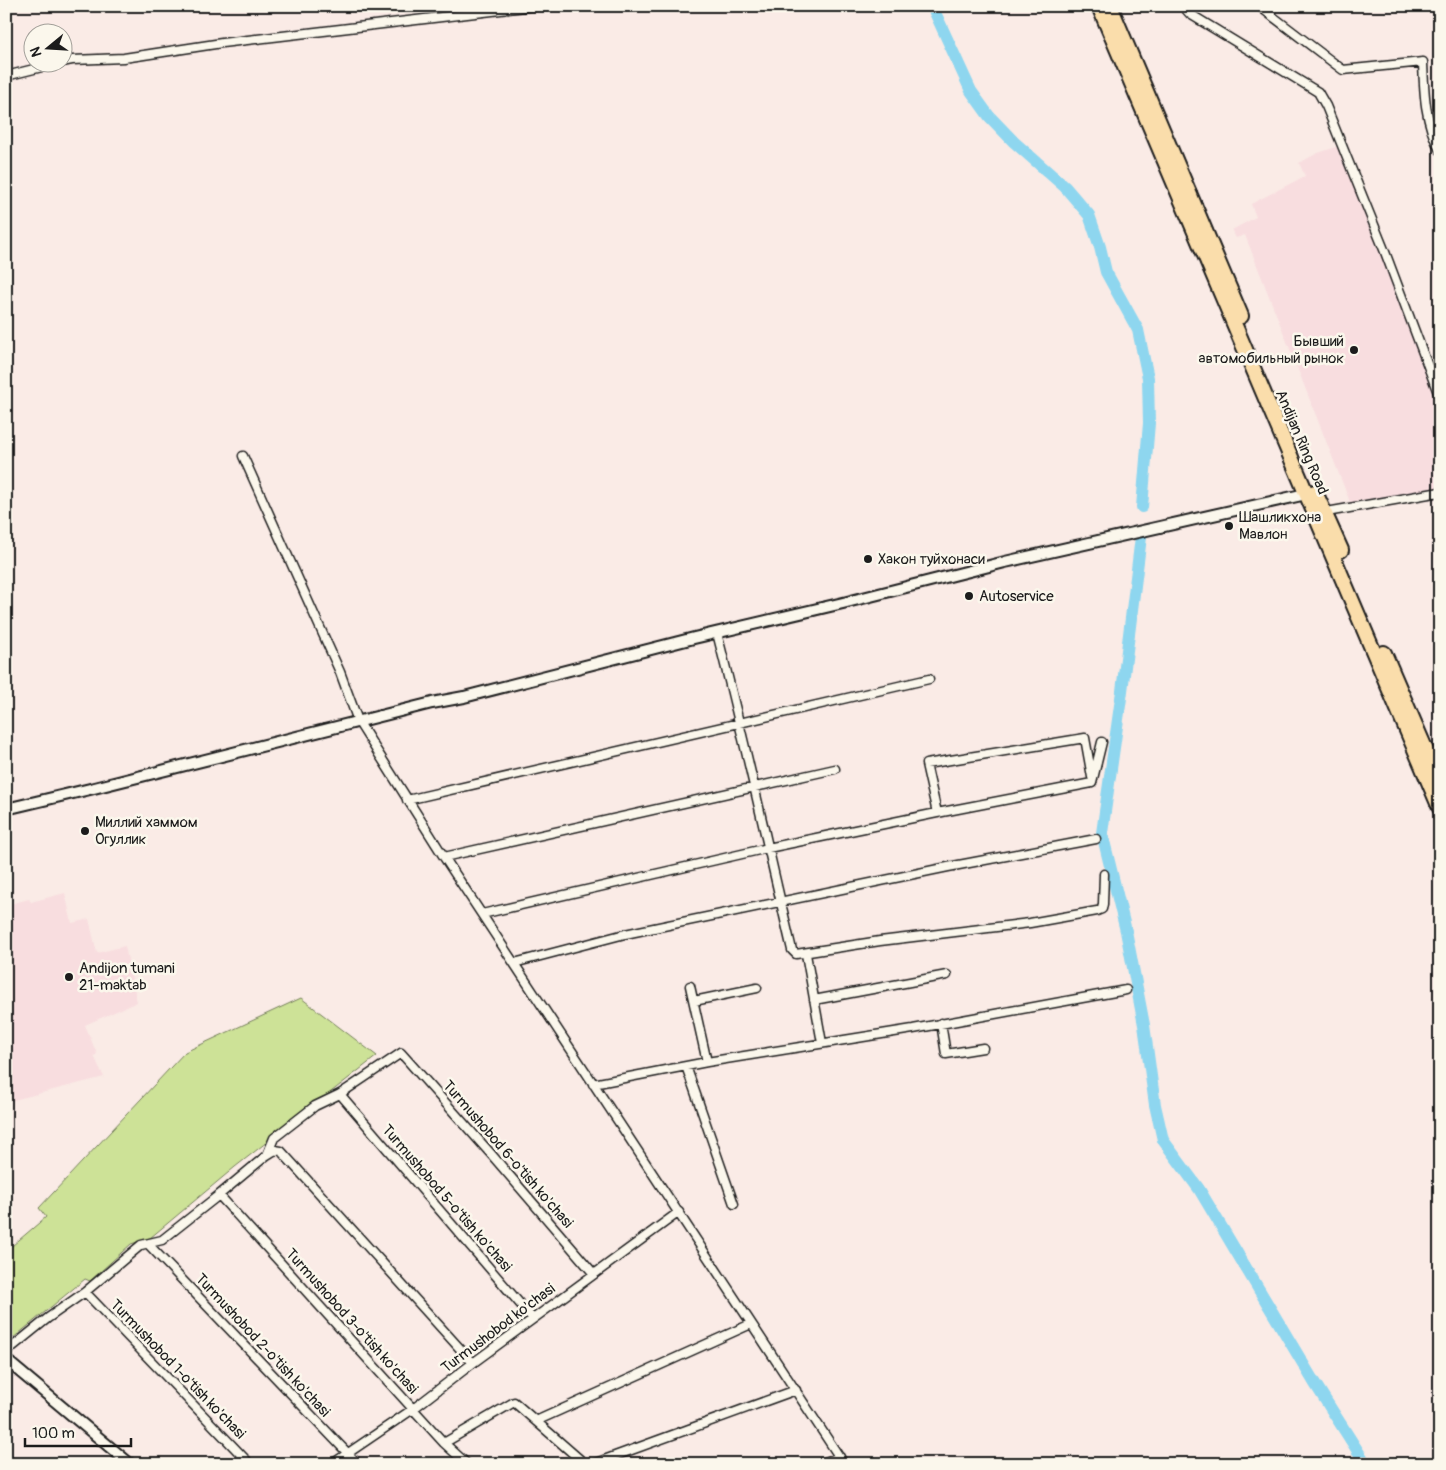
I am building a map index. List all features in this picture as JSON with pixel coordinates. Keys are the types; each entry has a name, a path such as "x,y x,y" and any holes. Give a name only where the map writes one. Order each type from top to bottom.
{"highway":[{"name":"Andijan Ring Road","path":"1099,6 1310,492 1440,783"},
{"name":"Andijan Ring Road","path":"1110,6 1310,492"},
{"name":"Andijan Ring Road","path":"1320,513 1440,808"}],"main road":[{"path":"6,808 90,789 432,703 464,697 717,633 843,604 1006,562 1310,492"},
{"path":"6,1360 130,1464"}],"street":[{"path":"72,60 132,56 222,43 534,6"},
{"path":"1183,6 1190,14 1318,92 1326,106 1385,252 1440,397"},
{"path":"1259,6 1343,70 1423,62 1426,109 1433,137 1440,150"},
{"path":"6,76 22,72"},
{"path":"244,456 340,672 358,721 444,857 842,1460 818,1464"},
{"path":"1320,513 1440,492"},
{"path":"717,633 792,950 796,954 806,954 880,941 1030,923 1098,911 1102,909 1103,904 1104,874"},
{"path":"407,800 929,679"},
{"path":"937,812 926,764 1085,738 1092,781"},
{"path":"482,914 768,848 937,812 1092,783 1102,742"},
{"path":"444,857 835,769"},
{"path":"514,963 625,934 948,867 1096,839"},
{"path":"806,954 822,1043"},
{"path":"814,1000 947,976"},
{"path":"690,986 707,1062"},
{"path":"694,1001 757,988"},
{"path":"593,1084 707,1062 1126,990"},
{"path":"941,1023 946,1054 983,1048"},
{"name":"Turmushobod 6-o'tish ko'chasi","path":"340,1094 401,1053 594,1274"},
{"path":"686,1066 734,1204"},
{"path":"266,1155 274,1138 315,1106 340,1094"},
{"name":"Turmushobod 5-o'tish ko'chasi","path":"340,1094 533,1319"},
{"path":"6,1352 48,1318 85,1292 141,1246 162,1240 266,1155 275,1150 281,1151 473,1363"},
{"name":"Turmushobod 3-o'tish ko'chasi","path":"219,1195 444,1443 467,1464"},
{"name":"Turmushobod ko'chasi","path":"332,1464 413,1409 679,1212"},
{"name":"Turmushobod 2-o'tish ko'chasi","path":"148,1244 358,1464"},
{"name":"Turmushobod 1-o'tish ko'chasi","path":"85,1292 250,1464"},
{"path":"536,1421 751,1324"},
{"path":"593,1464 796,1390"},
{"path":"444,1443 511,1403 517,1404 585,1464"}],"shaded area":[{"name":"Бывший автомобильный рынок","path":"1339,146 1440,402 1440,488 1350,502 1245,235 1236,238 1232,230 1256,217 1251,204 1305,176 1299,163 1318,153"},
{"name":"Andijon tumani 21-maktab","path":"65,893 72,923 89,919 97,953 125,946 137,1002 85,1025 97,1054 94,1056 104,1077 6,1102 6,905 29,899 31,902"}],"green space":[{"path":"301,998 377,1056 235,1167 150,1238 131,1244 90,1281 85,1279 12,1339 6,1334 6,1251 46,1217 39,1208 185,1052"}],"waterway":[{"path":"932,6 971,91 989,116 1014,142 1065,187 1089,215 1106,272 1138,330 1148,378 1149,423 1142,507"},
{"path":"1141,537 1102,833 1126,931 1144,1025 1155,1105 1163,1140 1199,1189 1314,1382 1366,1464"}],"place":[{"name":"Бывший автомобильный рынок","path":"1354,350"},
{"name":"Шашликхона Мавлон","path":"1229,526"},
{"name":"Хакон туйхонаси","path":"868,559"},
{"name":"Autoservice","path":"969,596"},
{"name":"Миллий хаммом Огуллик","path":"85,831"},
{"name":"Andijon tumani 21-maktab","path":"69,977"}]}
